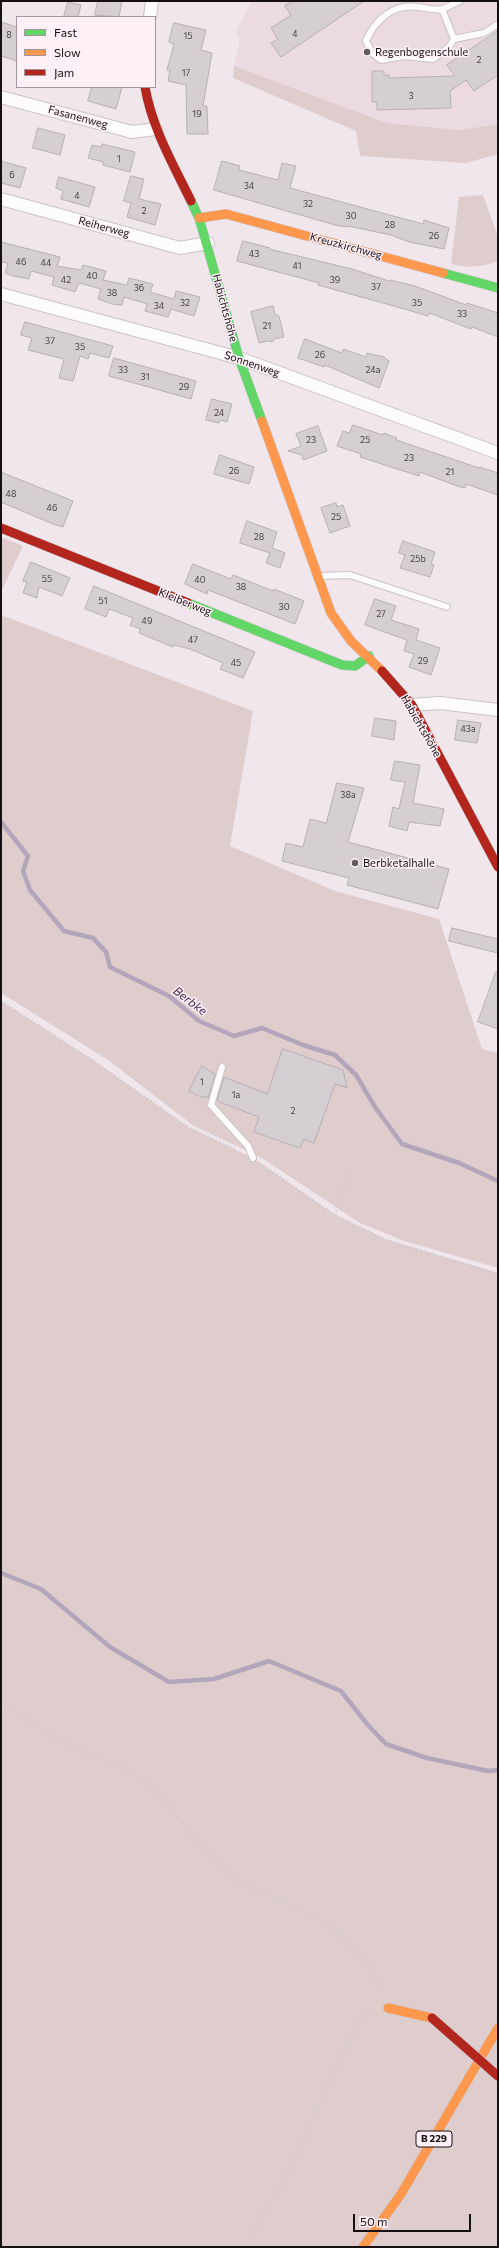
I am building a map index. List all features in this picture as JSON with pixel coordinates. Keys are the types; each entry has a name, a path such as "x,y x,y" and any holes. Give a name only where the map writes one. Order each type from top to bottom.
{"street":[{"path":"150,16 152,1"},
{"name":"Habichtshöhe","path":"145,88 148,105 156,129 200,218 239,358 331,613 340,628 351,641 369,656 412,705 498,867"},
{"name":"Fasanenweg","path":"1,97 132,132 156,129"},
{"name":"Reiherweg","path":"1,199 180,248 208,243"},
{"name":"Kreuzkirchweg","path":"200,218 226,214 496,285"},
{"name":"Sonnenweg","path":"1,294 239,358 498,453"},
{"name":"Kleiberweg","path":"1,528 342,665 355,666 369,656"},
{"path":"412,705 440,703 498,710"},
{"path":"388,2008 432,2018 498,2076"},
{"name":"B 229","path":"363,2247 401,2194 498,2028"}],"lane":[{"path":"460,1 442,9 405,6 393,9 380,19 370,30 366,41 372,53 381,60 404,56 433,59 449,47 454,39 484,33 498,24"},
{"path":"442,9 454,39"},
{"path":"318,576 350,575 447,607"},
{"path":"222,1067 211,1105 248,1146 253,1158"}],"path":[{"path":"335,1215 349,1171"},
{"path":"1,1703 59,1741 130,1772 154,1787 201,1847 236,1880 310,1914 333,1928 374,1973 388,2008 366,2015 359,2024 337,2064 290,2170 244,2247"}],"shaded area":[{"name":"Regenbogenschule","path":"252,1 498,1 498,124 460,130 387,123 234,66 240,39 236,34 236,30"},
{"path":"234,66 387,123 460,130 498,124 498,154 466,163 360,156 356,131 233,78"},
{"path":"483,195 498,237 498,261 474,267 451,264 459,197"},
{"path":"1,537 23,546 1,592"},
{"path":"1,615 253,711 230,846 335,891 439,919 482,1049 498,1053 498,1268 404,1241 360,1223 262,1158 194,1126 108,1060 1,993"},
{"path":"1,1001 94,1061 188,1127 253,1158 335,1215 387,1240 498,1273 498,2247 1,2247"}],"building":[{"path":"98,1 122,1 119,16 95,15"},
{"path":"293,1 364,1 281,57 271,43 278,39 271,28 291,15 285,6"},
{"path":"68,2 81,5 78,16 64,16"},
{"path":"1,22 16,27 16,61 1,56"},
{"path":"174,23 206,30 201,50 212,53 203,106 207,106 208,134 187,134 186,85 168,81 170,71 167,70 174,44 169,42"},
{"path":"498,31 498,75 474,91 466,80 450,91 451,108 377,110 377,102 372,102 372,71 384,71 384,75 389,75 389,78 455,76 447,65"},
{"path":"92,88 122,88 116,109 88,101"},
{"path":"38,128 65,135 60,155 33,148"},
{"path":"102,144 135,152 130,172 103,165 103,162 88,158 92,145 102,147"},
{"path":"1,161 26,168 20,188 1,183"},
{"path":"222,161 240,166 239,170 278,180 282,163 296,166 290,188 423,224 424,220 449,228 444,249 409,242 391,235 348,226 335,225 214,190"},
{"path":"131,176 144,179 139,199 161,204 155,225 127,217 131,203 124,201"},
{"path":"59,177 95,187 89,207 61,199 63,191 56,188"},
{"path":"243,241 270,248 269,249 352,269 389,281 415,286 466,305 467,303 498,313 498,337 472,327 471,329 429,313 428,316 318,285 319,283 237,261"},
{"path":"1,242 60,257 57,266 81,270 83,265 106,271 103,280 127,285 129,278 153,284 150,292 174,299 176,291 200,297 194,316 171,309 168,317 145,311 147,304 124,297 122,305 112,304 98,299 101,289 79,283 75,292 52,285 54,277 31,271 29,279 5,273 8,263 1,262"},
{"path":"273,306 275,314 279,316 284,337 274,339 272,342 269,341 259,343 251,312"},
{"path":"25,322 113,346 109,358 90,353 88,359 80,356 73,381 59,378 64,359 28,350 32,338 21,335"},
{"path":"305,339 342,353 343,349 366,357 367,353 384,357 389,361 379,388 325,365 324,367 298,358"},
{"path":"114,358 196,381 191,399 109,376"},
{"path":"212,399 232,404 227,422 220,420 219,423 206,420"},
{"path":"353,425 383,435 384,433 397,438 396,440 498,473 498,495 466,484 465,488 460,487 420,472 419,476 360,457 361,454 337,446 343,431 349,433"},
{"path":"318,426 327,451 303,460 302,455 288,451 301,446 296,434"},
{"path":"220,455 254,467 249,484 214,474"},
{"path":"1,472 73,501 63,527 1,502"},
{"path":"336,503 337,507 343,505 350,526 330,533 321,508"},
{"path":"247,521 277,532 272,548 285,553 280,568 266,563 270,553 240,543"},
{"path":"403,541 435,552 431,564 434,565 430,577 400,568 405,555 399,553"},
{"path":"31,562 70,578 62,596 39,587 37,598 23,593 27,582 23,581"},
{"path":"193,564 231,579 233,575 273,591 274,589 304,601 295,624 208,590 207,594 185,584"},
{"path":"94,586 255,652 243,678 220,669 223,663 190,649 174,645 173,647 139,633 140,629 130,625 133,618 109,609 106,617 85,609"},
{"path":"375,599 396,606 391,620 419,629 416,640 440,648 431,675 409,667 414,654 404,651 407,640 365,625"},
{"path":"375,718 396,721 394,740 372,736"},
{"path":"458,720 481,723 477,743 455,740"},
{"path":"395,761 420,765 413,803 444,809 440,826 409,822 407,831 389,826 393,807 399,809 405,782 391,780"},
{"name":"Berbketalhalle","path":"337,783 364,788 348,842 449,869 438,909 347,885 349,878 282,861 286,843 303,847 310,819 326,823"},
{"path":"452,928 498,939 498,953 449,941"},
{"path":"496,972 498,972 498,1029 478,1022"},
{"path":"283,1049 343,1070 347,1088 335,1084 314,1143 304,1139 300,1148 254,1132 259,1117 217,1101 224,1077 267,1094"},
{"path":"202,1066 215,1074 208,1098 204,1096 203,1098 189,1091"}],"waterway":[{"name":"Berbke","path":"1,822 28,856 23,871 30,890 64,931 93,938 106,952 110,967 169,996 199,1021 234,1036 262,1028 303,1045 335,1055 356,1075 375,1107 402,1144 459,1163 498,1181"},
{"path":"1,1573 41,1589 110,1647 169,1682 214,1679 269,1661 341,1691 367,1724 386,1744 427,1758 488,1771 498,1770"}],"traffic: fast":[{"path":"191,201 199,218 239,358 262,421"},
{"path":"443,273 498,288"},
{"path":"188,603 342,665 355,666 369,656"}],"traffic: slow":[{"path":"199,218 226,214 443,273"},
{"path":"262,421 331,613 351,641 382,671"},
{"path":"388,2008 432,2018"},
{"path":"363,2247 401,2194 498,2028"}],"traffic: jam":[{"path":"145,88 148,102 158,131 191,201"},
{"path":"1,528 188,603"},
{"path":"382,671 412,705 498,867"},
{"path":"432,2018 498,2076"}],"place":[{"name":"Regenbogenschule","path":"367,52"},
{"name":"Berbketalhalle","path":"355,863"}]}
